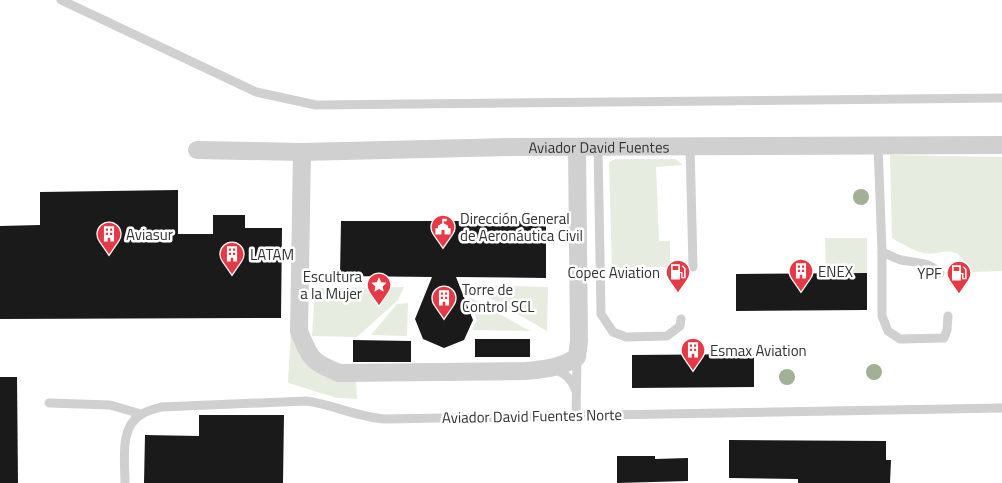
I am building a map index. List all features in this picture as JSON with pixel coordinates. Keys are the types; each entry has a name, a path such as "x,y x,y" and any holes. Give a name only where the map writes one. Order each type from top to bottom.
{"street":[{"name":"Aviador David Fuentes","path":"197,150 302,152 576,147 1002,144"},
{"path":"302,152 299,331 308,354 316,362 339,373 353,374 526,371 566,365 577,357 579,331 576,147"}],"lane":[{"path":"61,0 256,92 316,105 1002,98"},
{"path":"690,146 693,267"},
{"path":"878,146 882,252 882,316 888,331 900,339 944,338 947,330 948,316"},
{"path":"598,147 601,314 613,332 626,337 667,336 680,326 681,319"},
{"path":"882,252 900,259 922,262 933,266 940,273"},
{"path":"576,416 577,357"},
{"path":"554,368 571,379 576,396"},
{"name":"Aviador David Fuentes Norte","path":"141,414 161,406 306,401 319,402 359,416 373,418 1002,408"},
{"path":"49,403 110,405 141,414 130,427 124,442 125,483"}],"shaded area":[{"path":"890,155 1002,157 1002,271 968,272 964,261 954,252 920,252 892,238"},
{"path":"616,159 675,159 683,165 656,167 659,241 670,241 670,267 612,268 609,162"},
{"path":"825,238 867,238 867,273 826,274"},
{"path":"467,285 548,287 547,331"},
{"path":"404,287 398,300 357,337 312,336 315,288"},
{"path":"469,297 530,331 472,330 477,320"},
{"path":"408,303 407,336 371,335 397,304"},
{"path":"291,330 303,360 314,369 356,379 357,399 337,398 288,383"}],"building":[{"path":"178,190 178,234 213,234 213,215 245,215 245,228 282,228 281,318 0,319 0,226 40,225 40,192"},
{"name":"Dirección General de Aeronáutica Civil","path":"341,221 546,221 546,278 456,277 473,320 464,340 444,348 423,339 415,319 432,277 340,276"},
{"name":"ENEX","path":"867,273 867,310 736,311 736,274"},
{"path":"475,339 530,339 530,357 475,357"},
{"path":"353,340 411,341 411,362 353,362"},
{"name":"Esmax Aviation","path":"754,354 754,387 632,388 632,355"},
{"path":"0,377 17,377 18,483 0,483"},
{"path":"199,415 284,415 283,483 144,483 145,435 199,436"},
{"path":"729,440 886,441 886,460 891,460 890,483 798,483 798,479 729,478"},
{"path":"617,456 655,456 655,459 688,458 688,481 617,483"}],"place":[{"name":"Dirección General de Aeronáutica Civil","path":"443,248"},
{"name":"Aviasur","path":"109,255"},
{"name":"LATAM","path":"232,275"},
{"name":"ENEX","path":"801,292"},
{"name":"Copec Aviation","path":"678,293"},
{"name":"YPF","path":"959,294"},
{"name":"Escultura a la Mujer","path":"379,306"},
{"name":"Torre de Control SCL","path":"444,319"},
{"name":"Esmax Aviation","path":"693,371"}]}
